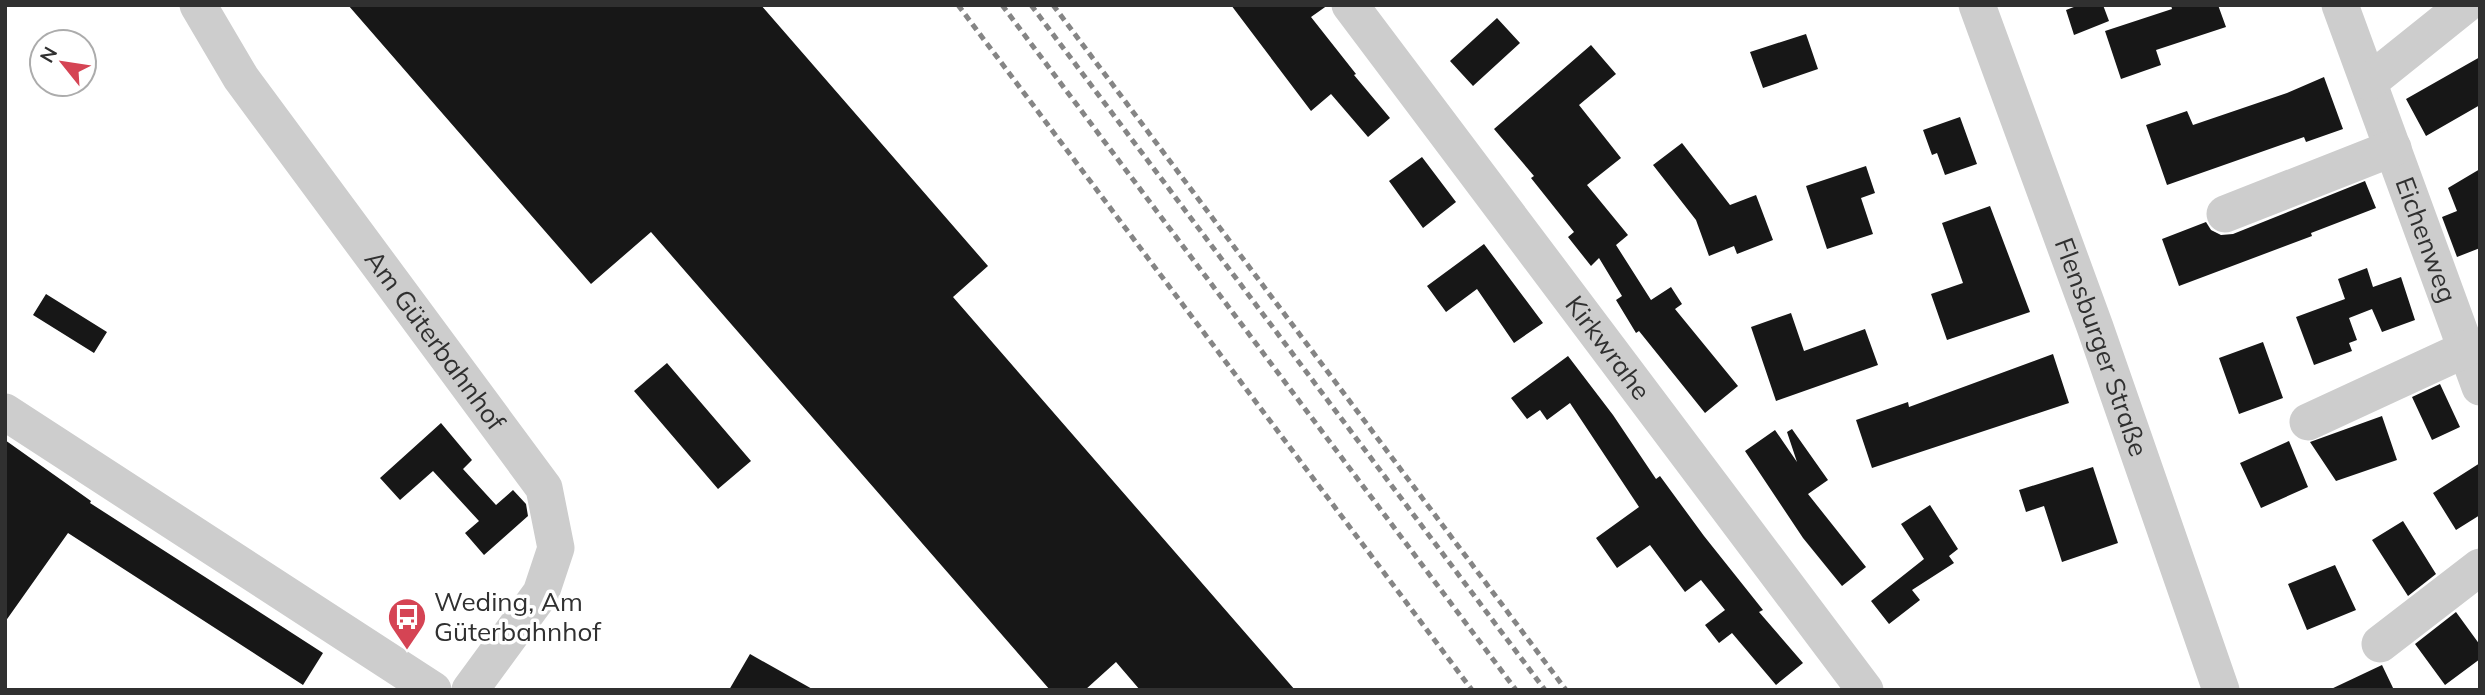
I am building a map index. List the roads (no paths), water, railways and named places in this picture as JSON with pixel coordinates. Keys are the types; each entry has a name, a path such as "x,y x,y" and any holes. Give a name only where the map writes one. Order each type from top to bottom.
{"street":[{"name":"Am Güterbahnhof","path":"198,5 241,78 544,488 556,548 541,593 470,690"},
{"name":"Kirkwrahe","path":"1350,5 1866,690"},
{"name":"Flensburger Straße","path":"1977,5 2095,327 2221,690"},
{"name":"Eichenweg","path":"2340,5 2393,148 2468,332 2480,387"},
{"path":"2369,82 2465,5"},
{"name":"Eichenweg","path":"2224,214 2393,148"},
{"path":"2308,422 2468,332"},
{"path":"5,412 433,690"},
{"path":"2380,644 2480,567"}],"railway":[{"path":"958,5 1472,690"},
{"path":"1002,5 1516,690"},
{"path":"1031,5 1545,690"},
{"path":"1053,5 1566,690"}],"place":[{"name":"Weding, Am Güterbahnhof","path":"407,651"}]}
